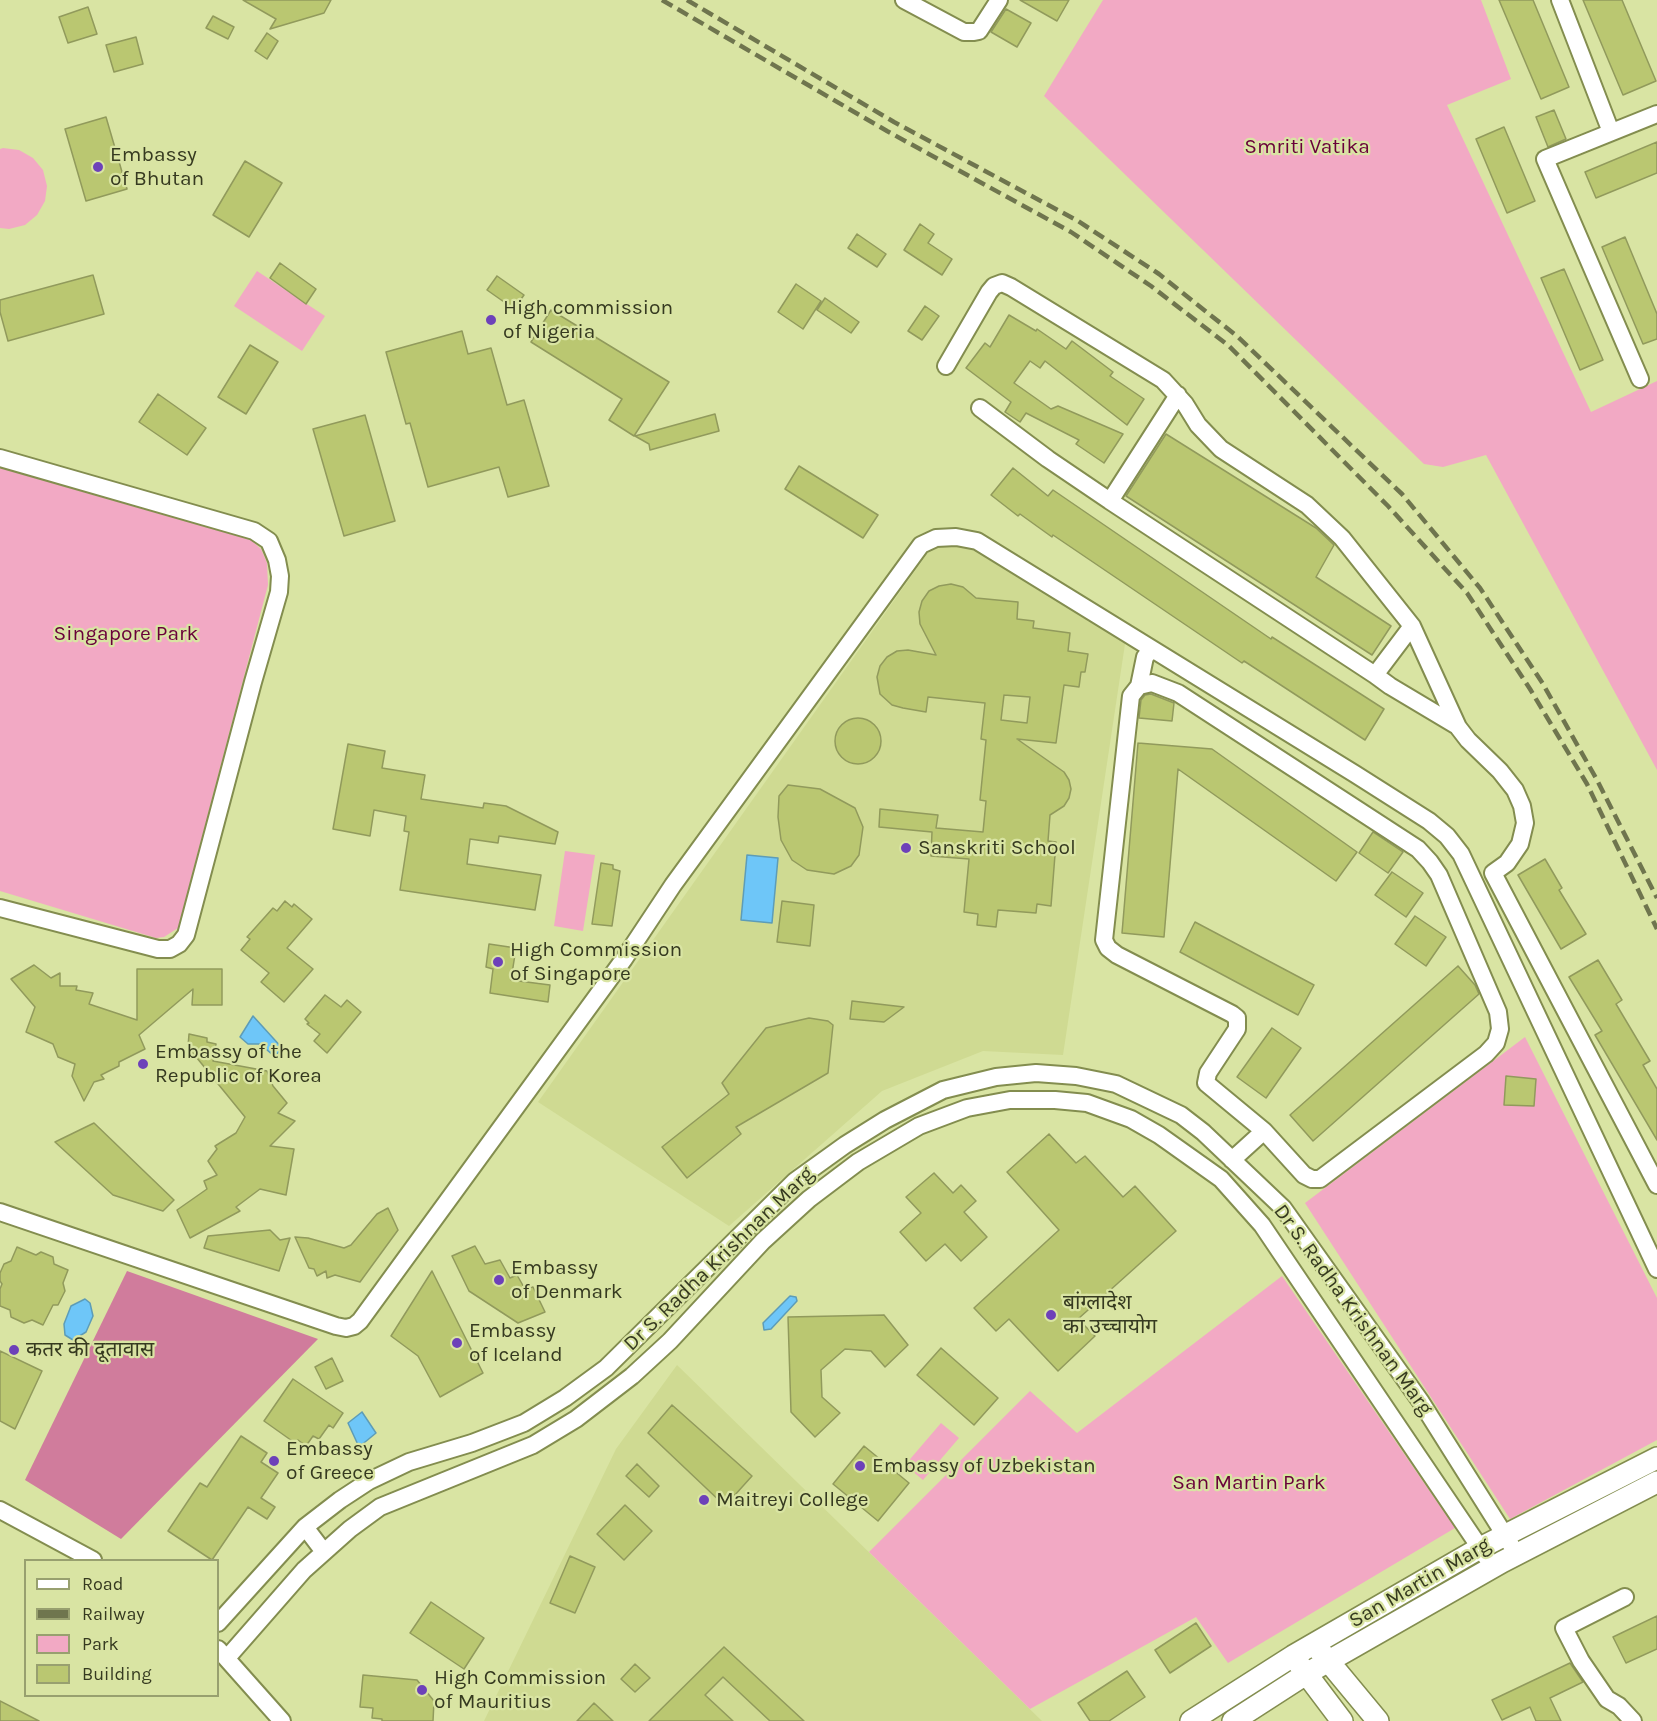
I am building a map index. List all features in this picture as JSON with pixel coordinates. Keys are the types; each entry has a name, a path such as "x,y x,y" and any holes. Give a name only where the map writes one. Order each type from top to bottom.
{"street":[{"path":"904,0 964,32 979,31 999,0"},
{"path":"1560,0 1611,132"},
{"path":"1640,379 1545,159 1657,114"},
{"path":"946,366 989,292 994,286 1002,283 1163,380 1178,395 1198,424 1221,449 1287,490 1324,520 1382,587 1412,626 1458,727 1500,771 1515,790 1522,806 1525,823 1520,844 1507,863 1493,873 1473,880"},
{"path":"1110,501 1178,395"},
{"path":"980,408 1048,459 1110,501 1389,686 1458,727"},
{"path":"0,458 254,531 269,541 277,560 280,576 279,592 186,935 179,944 170,949 158,949 0,908"},
{"path":"0,1212 336,1326 346,1328 354,1326 360,1321 610,978 673,885 921,545 936,538 956,537 977,541 1429,821 1447,836 1461,854 1657,1269"},
{"path":"1375,675 1412,626"},
{"path":"1139,686 1152,683 1178,693 1418,849 1439,874 1498,1012 1500,1029 1496,1043 1486,1054 1320,1179 1312,1179 1304,1175 1264,1131 1206,1083 1208,1072 1237,1029 1237,1018 1117,955 1108,948 1104,939 1131,696 1139,686 1145,657 1152,649"},
{"path":"1493,873 1657,1185"},
{"name":"Dr S. Radha Krishnan Marg","path":"219,1622 305,1527 340,1500 369,1481 410,1462 472,1443 524,1423 565,1398 606,1368 795,1181 845,1145 885,1120 943,1090 996,1077 1036,1074 1076,1076 1116,1084 1180,1115 1203,1132 1283,1208 1421,1402 1517,1554"},
{"path":"996,1077 998,1102"},
{"name":"Dr S. Radha Krishnan Marg","path":"222,1653 304,1570 350,1529 381,1507 533,1445 576,1419 632,1376 666,1345 763,1241 809,1199 858,1162 919,1126 967,1108 1010,1100 1087,1103 1131,1119 1159,1135 1221,1179 1262,1226 1493,1567"},
{"path":"1232,1160 1264,1131"},
{"path":"795,1181 809,1199"},
{"path":"1262,1226 1283,1208"},
{"name":"San Martin Marg","path":"1191,1721 1293,1656 1480,1548 1657,1458"},
{"name":"San Martin Marg","path":"1233,1721 1306,1674 1493,1567 1657,1482"},
{"path":"0,1510 91,1559"},
{"path":"305,1527 324,1552"},
{"path":"1625,1597 1564,1628 1581,1661 1607,1699 1619,1706 1633,1721"},
{"path":"1314,1644 1378,1721"},
{"path":"222,1653 282,1721"},
{"path":"1293,1656 1342,1721"}],"shaded area":[{"name":"Sanskriti School","path":"932,547 968,547 1125,644 1063,1055 983,1051 882,1091 729,1226 538,1102"},
{"path":"127,1271 318,1339 121,1539 25,1480"},
{"name":"Maitreyi College","path":"677,1365 1042,1721 484,1721 616,1449"}],"green space":[{"name":"Smriti Vatika","path":"1103,0 1481,0 1511,79 1447,105 1591,412 1657,381 1657,770 1486,455 1443,467 1424,464 1044,96"},
{"path":"0,149 19,150 33,158 43,170 47,186 45,201 37,215 25,225 9,229 0,228"},
{"path":"257,271 325,316 302,351 234,306"},
{"name":"Singapore Park","path":"0,468 251,540 261,549 267,563 268,585 178,928 164,937 156,938 0,891"},
{"path":"565,851 595,855 583,931 554,926"},
{"path":"1525,1037 1657,1298 1657,1440 1510,1519 1305,1203"},
{"name":"San Martin Park","path":"1282,1276 1455,1528 1228,1663 1196,1617 1030,1709 869,1552 1030,1391 1077,1433"},
{"path":"941,1423 959,1438 923,1480 905,1465"}],"water":[{"path":"747,855 778,858 772,923 741,920"},
{"path":"253,1016 283,1049 274,1056 260,1044 248,1044 240,1037"},
{"path":"790,1296 796,1297 797,1301 771,1329 764,1330 763,1323"},
{"path":"85,1299 90,1303 93,1316 86,1332 73,1340 65,1335 64,1324 71,1306"},
{"path":"362,1412 376,1433 359,1447 348,1423"}],"building":[{"path":"243,0 331,0 324,13 270,29 276,19"},
{"path":"1020,0 1069,0 1057,21"},
{"path":"1499,0 1533,0 1569,87 1541,99"},
{"path":"1583,0 1622,0 1656,81 1623,95"},
{"path":"88,7 97,34 68,43 59,17"},
{"path":"1006,9 1031,23 1017,47 991,32"},
{"path":"213,16 234,27 228,39 206,28"},
{"path":"267,33 278,41 267,59 255,51"},
{"path":"136,37 143,64 114,72 106,45"},
{"path":"1554,110 1566,139 1548,147 1536,117"},
{"name":"Embassy of Bhutan","path":"106,117 127,189 86,201 65,129"},
{"path":"1504,127 1535,201 1507,213 1476,139"},
{"path":"1657,142 1657,173 1596,198 1585,172"},
{"path":"245,161 282,183 249,237 213,215"},
{"path":"920,224 934,234 928,243 952,259 942,275 904,250"},
{"path":"857,234 886,254 877,267 848,248"},
{"path":"1625,237 1657,314 1657,339 1643,344 1602,247"},
{"path":"280,263 316,289 306,304 270,278"},
{"path":"1564,269 1603,360 1580,370 1541,278"},
{"path":"93,275 104,314 8,341 0,312 0,300"},
{"path":"497,276 524,295 514,309 487,290"},
{"path":"796,284 821,301 803,329 778,312"},
{"path":"825,298 859,322 851,333 817,310"},
{"path":"925,306 939,316 922,340 908,331"},
{"path":"551,310 669,382 634,436 609,420 622,399 531,342"},
{"path":"1009,315 1036,331 1037,329 1066,349 1072,341 1113,372 1110,376 1144,399 1127,425 1045,361 1040,368 1030,361 1014,383 1051,409 1058,406 1123,434 1104,463 1076,444 1079,440 1026,413 1020,422 1005,412 1011,402 966,368 985,343 990,347"},
{"path":"462,331 468,354 491,348 507,405 524,400 549,486 508,497 499,467 428,487 410,423 406,424 386,352"},
{"path":"250,345 278,362 246,414 218,397"},
{"path":"158,394 206,428 187,455 139,422"},
{"path":"715,414 719,431 650,450 649,444 635,436"},
{"path":"365,415 395,521 344,536 313,429"},
{"path":"1166,434 1316,528 1334,545 1316,577 1391,626 1372,655 1126,496"},
{"path":"799,466 878,515 863,538 785,489"},
{"path":"1013,468 1048,496 1053,490 1271,639 1272,637 1384,709 1365,740 1244,661 1242,663 1053,535 1052,537 1020,514 1018,516 991,495"},
{"path":"951,584 963,587 976,598 1018,602 1017,619 1034,621 1033,628 1070,633 1068,651 1088,654 1085,672 1081,672 1079,687 1064,685 1056,743 1017,739 1064,772 1071,789 1064,806 1050,815 1048,841 1056,842 1051,906 1037,904 1036,913 998,910 996,927 977,925 978,914 964,912 969,859 931,856 932,832 879,827 880,809 938,815 936,828 983,832 986,801 980,800 986,740 981,739 985,703 928,697 926,712 892,705 880,694 877,677 880,666 887,657 897,651 908,650 936,655 920,624 919,612 922,601 929,591","holes":["1004,695 1030,697 1027,723 1001,720"]},
{"path":"1151,694 1174,703 1172,721 1139,718 1141,700 1145,695"},
{"path":"858,718 874,725 881,741 874,757 858,764 842,757 835,741 842,725"},
{"path":"1138,743 1212,749 1357,852 1336,881 1178,769 1164,937 1122,933"},
{"path":"348,744 385,751 382,768 425,775 421,799 483,808 484,803 506,806 558,832 555,844 499,836 498,843 470,839 467,864 541,875 535,910 400,890 409,832 404,831 406,816 374,810 370,836 333,829"},
{"path":"788,785 820,789 855,808 863,827 859,855 851,866 834,874 807,870 792,860 781,840 778,817 779,796"},
{"path":"1373,832 1403,852 1388,873 1359,853"},
{"path":"1545,859 1562,888 1559,890 1586,934 1561,949 1518,875"},
{"path":"601,863 613,865 613,869 620,871 612,926 592,924"},
{"path":"1392,872 1423,893 1406,917 1375,895"},
{"path":"285,901 292,907 294,904 312,919 287,948 313,969 284,1002 261,982 269,973 241,950 250,939 247,937 273,908 277,911"},
{"path":"782,901 814,905 810,946 777,942"},
{"path":"1415,916 1446,937 1426,966 1395,944"},
{"path":"1195,922 1314,985 1298,1015 1180,952"},
{"path":"489,944 516,948 511,980 550,985 548,1002 490,993 493,969 486,967"},
{"path":"1598,960 1622,1000 1616,1004 1650,1061 1643,1065 1657,1089 1657,1140 1595,1035 1602,1031 1569,977"},
{"path":"34,965 51,978 60,973 60,986 77,986 76,990 93,993 89,1004 137,1020 137,969 222,969 222,1005 192,1005 193,989 139,1035 145,1049 119,1062 119,1066 101,1075 104,1079 94,1082 84,1101 72,1076 75,1064 58,1057 53,1044 26,1032 35,1007 11,979"},
{"path":"1458,966 1475,985 1479,994 1313,1141 1290,1115"},
{"path":"325,995 341,1007 347,1000 361,1012 327,1053 314,1041 320,1034 307,1024 309,1023 305,1019"},
{"path":"852,1001 904,1007 884,1022 850,1019"},
{"path":"809,1018 828,1021 833,1025 828,1073 736,1127 741,1134 687,1178 662,1147 729,1094 722,1083 766,1028"},
{"path":"1272,1028 1301,1048 1266,1098 1237,1077"},
{"path":"189,1034 207,1038 207,1042 216,1044 213,1061 267,1071 273,1086 287,1103 278,1113 295,1121 270,1146 294,1149 286,1195 260,1189 236,1207 240,1211 190,1238 177,1210 207,1189 204,1181 217,1175 208,1161 217,1149 215,1146 236,1133 245,1117 188,1047"},
{"path":"1506,1076 1536,1079 1534,1106 1504,1105"},
{"path":"94,1123 174,1200 163,1211 113,1195 55,1142"},
{"path":"1049,1134 1076,1163 1085,1156 1123,1197 1135,1186 1176,1231 1078,1319 1095,1336 1058,1371 1009,1319 996,1331 974,1308 1059,1230 1007,1172"},
{"path":"934,1173 953,1193 961,1185 976,1201 964,1212 987,1237 961,1261 945,1244 926,1261 900,1232 921,1213 906,1197"},
{"path":"388,1208 398,1230 360,1282 335,1275 327,1278 326,1271 317,1276 314,1269 309,1268 295,1237 308,1238 344,1248 351,1245 377,1214"},
{"path":"270,1230 280,1240 290,1238 279,1271 204,1248 208,1236"},
{"path":"475,1246 485,1264 500,1260 510,1278 517,1275 525,1289 533,1287 545,1312 518,1323 469,1291 452,1256"},
{"path":"17,1247 36,1255 41,1252 53,1257 54,1264 68,1270 63,1283 65,1291 58,1305 53,1305 43,1325 32,1320 24,1323 11,1317 10,1310 0,1306 2,1284 0,1273 4,1264 11,1261"},
{"path":"432,1271 483,1373 440,1397 418,1356 391,1336"},
{"path":"884,1315 908,1345 885,1367 871,1351 845,1349 821,1370 822,1397 840,1413 815,1437 791,1412 788,1317"},
{"path":"941,1348 998,1398 974,1425 917,1375"},
{"path":"0,1351 42,1371 15,1429 0,1421"},
{"path":"332,1358 343,1381 326,1389 315,1367"},
{"path":"293,1379 343,1413 333,1428 329,1425 319,1439 313,1436 306,1446 298,1440 295,1443 264,1421"},
{"path":"672,1405 752,1476 725,1506 648,1433"},
{"path":"241,1436 267,1453 261,1462 278,1473 261,1498 275,1507 267,1519 248,1507 213,1559 168,1531 200,1483 207,1487"},
{"path":"864,1446 909,1483 878,1521 833,1484"},
{"path":"637,1464 659,1486 649,1497 626,1476"},
{"path":"625,1505 652,1531 624,1560 597,1534"},
{"path":"570,1556 595,1567 575,1613 550,1603"},
{"path":"431,1602 484,1638 464,1669 410,1633"},
{"path":"1657,1616 1657,1649 1626,1663 1613,1637"},
{"path":"1196,1623 1211,1646 1170,1673 1155,1650"},
{"path":"724,1647 804,1721 770,1721 723,1677 705,1695 733,1721 649,1721"},
{"path":"1570,1663 1583,1682 1550,1698 1561,1721 1536,1721 1530,1707 1502,1720 1492,1700"},
{"path":"635,1664 650,1678 635,1692 621,1679"},
{"path":"1127,1671 1145,1697 1109,1721 1090,1721 1078,1703"},
{"path":"363,1675 417,1680 434,1701 433,1721 382,1721 382,1719 372,1718 373,1708 360,1707"},
{"path":"0,1701 39,1721 0,1721"},
{"path":"594,1703 613,1721 577,1721"}],"railway":[{"path":"662,0 887,131 1071,232 1151,286 1229,346 1388,506 1467,593 1530,689 1587,784 1657,929"},
{"path":"687,0 894,122 1078,221 1159,274 1238,337 1402,494 1480,588 1543,684 1597,780 1657,898"}],"place":[{"name":"Embassy of Bhutan","path":"98,167"},
{"name":"High commission of Nigeria","path":"491,320"},
{"name":"Sanskriti School","path":"906,848"},
{"name":"High Commission of Singapore","path":"498,962"},
{"name":"Embassy of the Republic of Korea","path":"143,1064"},
{"name":"Embassy of Denmark","path":"499,1280"},
{"name":"बांग्लादेश का उच्चायोग","path":"1051,1315"},
{"name":"Embassy of Iceland","path":"457,1343"},
{"name":"कतर की दूतावास","path":"14,1350"},
{"name":"Embassy of Greece","path":"274,1461"},
{"name":"Embassy of Uzbekistan","path":"860,1466"},
{"name":"Maitreyi College","path":"704,1500"},
{"name":"High Commission of Mauritius","path":"422,1690"}]}
